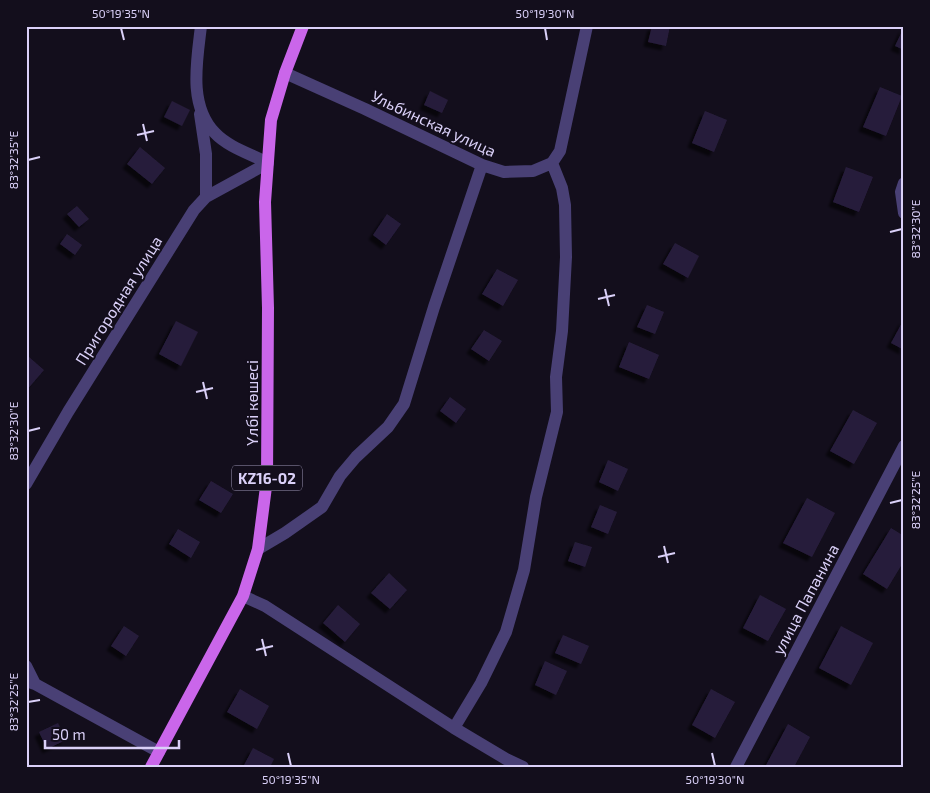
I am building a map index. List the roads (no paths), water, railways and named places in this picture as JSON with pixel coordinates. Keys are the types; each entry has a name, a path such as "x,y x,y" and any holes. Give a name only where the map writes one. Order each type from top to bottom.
{"main road":[{"name":"KZ16-02","path":"268,163 271,120 285,73 303,26"},
{"name":"Үлбі көшесі","path":"151,767 243,596 258,548 267,479 268,308 265,202 268,163"}],"street":[{"path":"200,26 196,68 199,109 206,154 206,197"},
{"path":"454,728 481,683 506,632 524,570 536,497 556,412 556,377 562,331 566,257 565,205 562,188 552,163 560,151 587,26"},
{"name":"Ульбинская улица","path":"285,73 482,165 504,172 534,171 552,163"},
{"path":"199,109 215,133 233,146 268,163"},
{"name":"Пригородная улица","path":"26,484 68,412 194,210 206,197 268,163"},
{"path":"258,548 285,534 322,507 340,476 356,457 388,427 404,404 434,307 482,165"},
{"path":"904,183 901,192 904,213"},
{"name":"улица Папанина","path":"736,767 904,446"},
{"path":"243,596 265,606 454,728 522,767"},
{"path":"26,666 31,682 159,752"}]}
